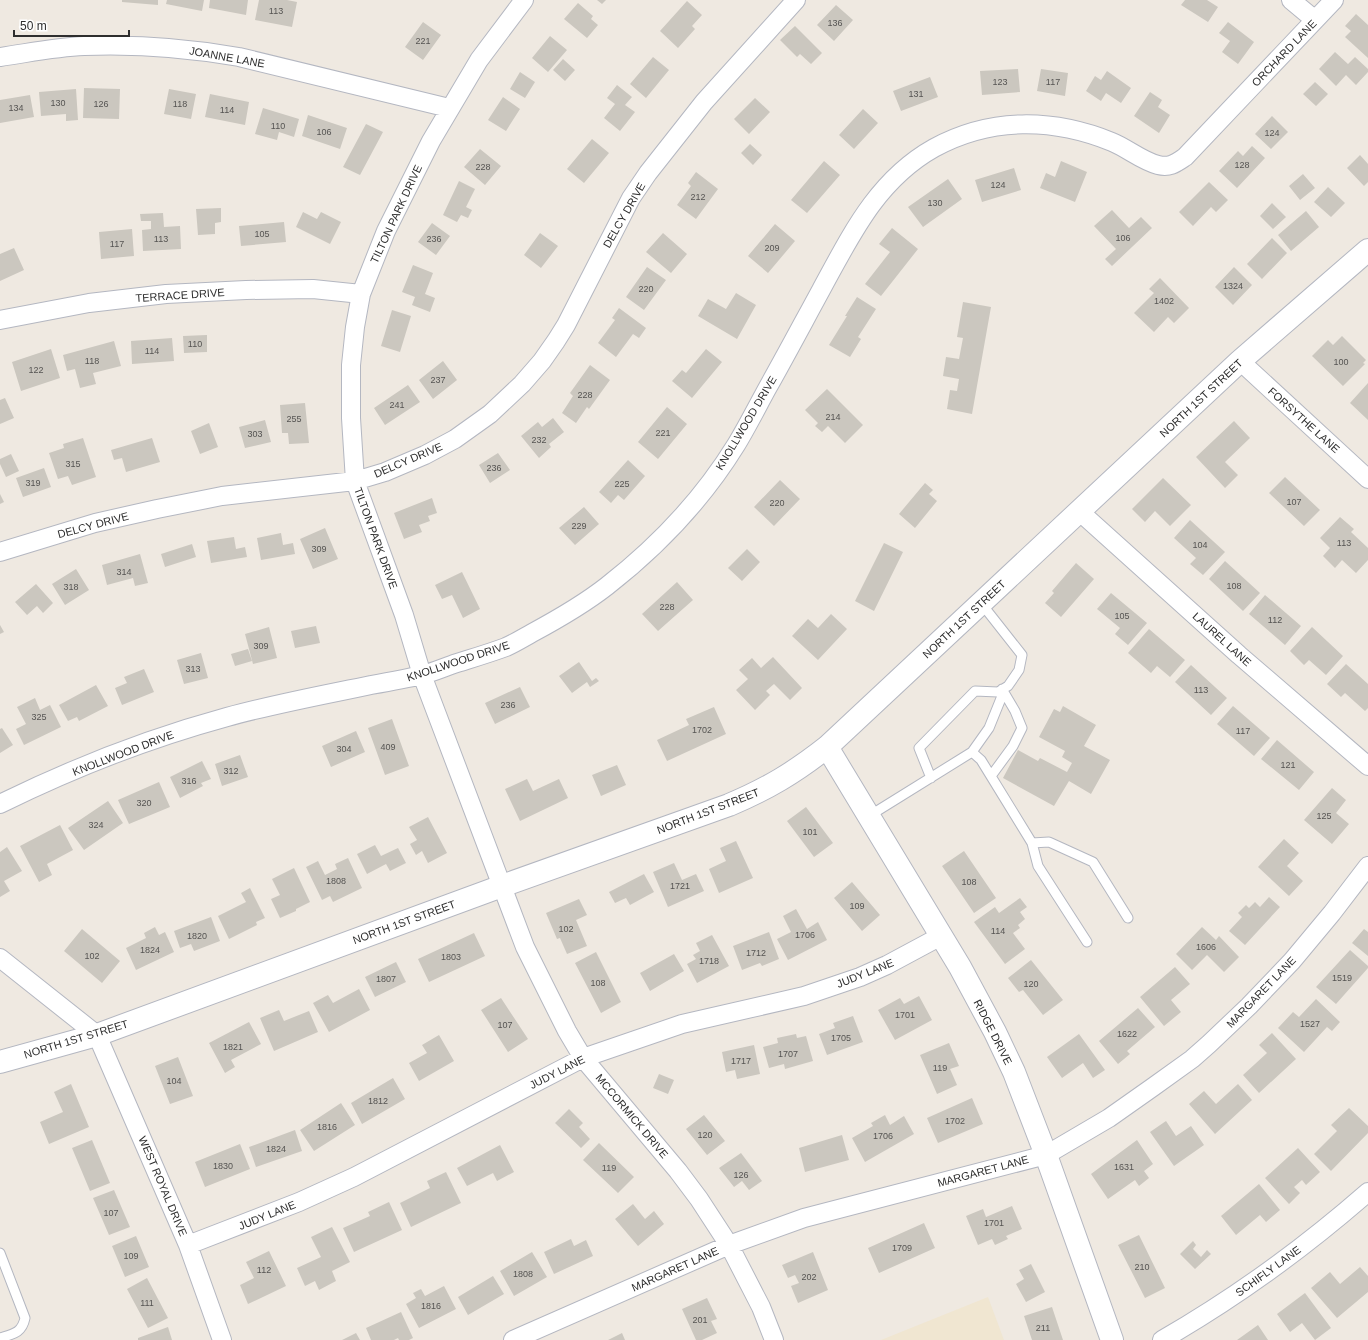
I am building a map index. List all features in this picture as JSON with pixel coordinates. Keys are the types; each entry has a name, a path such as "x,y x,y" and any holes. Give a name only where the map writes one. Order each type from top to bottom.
{"street":[{"name":"TILTON PARK DRIVE","path":"502,886 422,675 404,615 355,482 350,418 351,365 355,327 361,294 386,231 449,108 480,60 524,0"},
{"name":"DELCY DRIVE","path":"0,552 95,523 165,507 222,496 355,482 385,472 425,455 455,438 490,414 522,384 542,361 556,341 631,198 648,173 704,102 796,0"},
{"path":"1291,0 1315,20"},
{"name":"ORCHARD LANE","path":"1233,105 1334,0"},
{"name":"JOANNE LANE","path":"0,57 42,50 83,46 139,46 203,51 239,57 449,108"},
{"name":"KNOLLWOOD DRIVE","path":"0,804 31,789 147,741 227,717 256,710 422,675 507,646 558,619 604,588 642,557 677,523 697,500 734,448 820,293 836,260 866,211 892,180 919,158 954,139 984,128 1032,123 1086,132 1116,144 1154,164 1168,166 1173,165 1185,157 1233,105"},
{"name":"NORTH 1ST STREET","path":"0,1062 97,1035 502,886 729,806 782,780 827,747 1240,362 1368,250"},
{"name":"TERRACE DRIVE","path":"0,320 89,303 166,294 313,289 361,294"},
{"name":"FORSYTHE LANE","path":"1240,362 1368,479"},
{"name":"LAUREL LANE","path":"1079,511 1239,655 1368,766"},
{"name":"RIDGE DRIVE","path":"827,747 960,967 995,1032 1014,1072 1046,1155 1112,1340"},
{"name":"MARGARET LANE","path":"513,1340 729,1245 804,1218 1046,1155 1109,1118 1209,1044 1249,1006 1292,961 1332,913 1368,866"},
{"name":"MCCORMICK DRIVE","path":"502,886 524,946 583,1058 678,1171 699,1199 729,1245 761,1307 774,1340"},
{"name":"JUDY LANE","path":"188,1245 292,1205 354,1177 583,1058 682,1024 804,996 887,965 941,936"},
{"path":"0,958 97,1035"},
{"name":"WEST ROYAL DRIVE","path":"97,1035 188,1245 222,1340"},
{"name":"SCHIFLY LANE","path":"1162,1340 1200,1318 1241,1291 1334,1222 1368,1192"}],"lane":[{"path":"931,778 919,748 975,691 998,692 1003,690 1008,686 1019,670 1022,655 981,603"},
{"path":"869,816 972,752 989,728 1003,690"},
{"path":"991,776 1012,746 1022,728 1015,711 1003,690"},
{"path":"972,752 981,760 1032,843 1038,866 1087,942"},
{"path":"1032,843 1049,842 1093,862 1128,918"},
{"path":"0,1253 25,1318 24,1325 16,1333 0,1338"}],"shaded area":[{"path":"988,1297 1004,1340 881,1340"}],"building":[{"path":"122,0 158,0 158,5 122,2"},
{"path":"167,0 204,0 202,11 166,4"},
{"path":"210,0 248,0 246,15 209,8"},
{"path":"259,0 287,0 297,2 292,27 255,20"},
{"path":"597,0 606,0 602,4"},
{"path":"1185,0 1207,0 1218,7 1208,22 1181,5"},
{"path":"687,1 702,15 692,26 695,29 678,48 660,31"},
{"path":"578,3 593,16 591,19 598,25 587,38 564,19"},
{"path":"836,5 853,20 834,41 817,25"},
{"path":"1356,14 1368,25 1368,58 1345,37 1351,31 1345,26"},
{"path":"423,22 441,35 423,60 405,47"},
{"path":"1228,22 1254,42 1238,64 1222,52 1230,41 1219,33"},
{"path":"795,26 822,53 811,64 800,54 797,57 780,40"},
{"path":"550,36 567,50 548,72 532,58"},
{"path":"1335,52 1348,64 1355,57 1368,69 1368,72 1356,85 1346,75 1336,86 1319,69"},
{"path":"653,57 669,70 646,98 630,84"},
{"path":"563,59 575,70 565,81 553,70"},
{"path":"1018,69 1020,92 982,95 980,71"},
{"path":"1041,69 1068,73 1065,96 1037,91"},
{"path":"1107,71 1131,88 1121,103 1106,93 1101,101 1086,91 1095,76 1101,80"},
{"path":"520,72 535,82 525,98 510,89"},
{"path":"930,77 938,97 901,111 893,91"},
{"path":"1315,82 1328,94 1316,106 1303,94"},
{"path":"617,85 632,97 625,105 635,112 620,131 604,118 615,104 607,98"},
{"path":"84,88 120,89 119,119 83,118"},
{"path":"76,89 78,120 66,121 66,114 41,116 39,92"},
{"path":"169,89 196,94 191,119 164,114"},
{"path":"1150,92 1162,100 1158,107 1170,115 1159,133 1134,116"},
{"path":"210,94 249,102 245,125 205,117"},
{"path":"30,95 34,117 0,123 0,100"},
{"path":"503,97 520,109 506,131 488,120"},
{"path":"755,98 770,112 749,134 734,119"},
{"path":"263,108 299,119 294,137 279,132 277,140 255,134"},
{"path":"863,109 878,123 854,149 839,135"},
{"path":"308,115 347,128 340,149 302,136"},
{"path":"1272,116 1288,132 1271,149 1255,134"},
{"path":"366,124 383,132 360,175 343,167"},
{"path":"592,139 609,153 584,183 567,169"},
{"path":"750,144 762,155 753,165 741,153"},
{"path":"1252,146 1265,158 1237,188 1219,171 1238,151 1243,156"},
{"path":"480,149 501,166 485,185 464,167"},
{"path":"1360,155 1368,164 1368,182 1364,186 1347,168"},
{"path":"824,161 840,175 807,213 791,200"},
{"path":"1061,161 1087,172 1075,202 1040,188 1046,173 1055,177"},
{"path":"1014,168 1021,190 982,202 975,180"},
{"path":"696,172 718,189 696,219 677,205 691,186 688,183"},
{"path":"1303,174 1315,188 1300,200 1289,186"},
{"path":"948,179 962,199 923,227 908,207"},
{"path":"459,181 475,189 466,207 472,210 468,218 461,215 457,222 443,215"},
{"path":"1209,182 1228,200 1216,212 1211,207 1193,226 1179,212"},
{"path":"1328,187 1345,203 1331,217 1314,202"},
{"path":"1272,203 1286,217 1273,229 1260,216"},
{"path":"221,208 221,222 215,223 215,234 198,235 196,209"},
{"path":"1112,210 1129,228 1141,217 1152,228 1112,266 1105,259 1116,249 1094,226"},
{"path":"1306,211 1319,227 1291,251 1278,235"},
{"path":"303,212 317,219 321,212 341,222 330,244 296,227"},
{"path":"163,213 164,227 180,226 181,249 143,251 142,230 151,229 151,221 141,221 140,214"},
{"path":"284,222 286,242 241,246 239,226"},
{"path":"432,223 450,236 436,255 418,242"},
{"path":"775,224 795,241 768,273 748,256"},
{"path":"892,228 918,249 881,296 865,284 890,252 879,244"},
{"path":"132,229 134,256 101,259 99,232"},
{"path":"540,233 558,246 541,268 524,255"},
{"path":"663,233 687,254 671,273 646,252"},
{"path":"1272,238 1287,253 1262,279 1247,264"},
{"path":"14,248 24,270 0,281 0,254"},
{"path":"413,265 433,273 425,294 435,298 430,312 412,305 415,297 402,292"},
{"path":"647,267 666,280 644,310 626,297"},
{"path":"1234,267 1252,285 1233,305 1215,287"},
{"path":"1160,278 1189,308 1174,323 1168,317 1154,332 1134,313 1154,293 1149,289"},
{"path":"736,293 756,305 737,339 698,316 708,299 726,309"},
{"path":"857,297 876,309 858,337 861,339 850,357 829,345"},
{"path":"963,302 991,307 972,414 947,409 950,390 957,391 959,379 943,376 946,357 959,359 963,338 957,337"},
{"path":"619,308 646,328 639,338 633,334 616,357 598,343 615,320 612,318"},
{"path":"392,310 411,316 400,352 381,346"},
{"path":"207,335 207,352 184,353 183,336"},
{"path":"1342,336 1366,360 1363,363 1365,364 1343,386 1312,356 1328,340 1333,345"},
{"path":"172,338 174,361 132,364 131,341"},
{"path":"114,341 121,366 93,373 96,384 80,388 75,369 67,371 63,355"},
{"path":"51,349 60,378 21,391 12,362"},
{"path":"706,349 722,362 692,398 672,381 682,370 686,373"},
{"path":"443,361 457,380 433,399 419,380"},
{"path":"590,365 610,380 589,409 587,407 576,423 562,413 573,396 570,393"},
{"path":"1368,383 1368,420 1350,403"},
{"path":"408,385 420,402 385,425 374,408"},
{"path":"827,389 863,425 845,443 828,426 822,432 815,426 818,423 805,410"},
{"path":"5,398 14,418 0,424 0,400"},
{"path":"305,403 309,443 289,444 288,433 282,433 280,405"},
{"path":"667,407 687,424 658,459 638,442"},
{"path":"553,418 564,432 549,444 551,447 539,458 521,436 538,422 542,427"},
{"path":"265,420 271,442 245,448 239,427"},
{"path":"1234,421 1250,438 1225,462 1238,475 1225,488 1196,457"},
{"path":"209,423 218,447 200,454 191,431"},
{"path":"83,438 96,477 72,485 68,476 58,479 49,453 64,448 63,444"},
{"path":"152,438 160,462 126,472 122,458 114,460 111,450"},
{"path":"498,453 510,470 490,483 479,465"},
{"path":"11,454 19,471 6,477 0,464 0,459"},
{"path":"628,460 645,476 624,500 618,495 611,503 599,492"},
{"path":"44,468 51,487 23,497 16,478"},
{"path":"1285,477 1320,510 1304,526 1269,493"},
{"path":"1163,478 1191,505 1170,526 1155,511 1145,522 1132,509"},
{"path":"780,480 800,499 774,526 754,507"},
{"path":"925,483 933,490 929,494 937,501 915,528 899,514"},
{"path":"0,494 4,502 0,504"},
{"path":"432,498 437,513 428,516 430,521 419,525 422,532 404,539 394,513"},
{"path":"584,507 599,524 575,545 559,528"},
{"path":"1340,517 1354,529 1351,532 1368,548 1368,560 1356,573 1342,560 1335,568 1323,556 1330,548 1320,538"},
{"path":"1190,520 1225,552 1203,575 1190,564 1196,558 1174,538"},
{"path":"325,528 338,559 313,569 300,539"},
{"path":"281,533 283,545 293,543 295,554 261,560 257,538"},
{"path":"234,537 236,549 245,547 247,557 211,563 207,541"},
{"path":"884,543 903,552 874,611 855,601"},
{"path":"192,544 196,557 165,567 161,554"},
{"path":"747,549 760,562 742,581 728,568"},
{"path":"140,554 148,583 135,586 133,578 107,585 102,565"},
{"path":"1225,561 1260,593 1243,611 1209,579"},
{"path":"1076,563 1094,579 1061,617 1045,603 1054,593 1052,591"},
{"path":"76,569 89,590 65,605 52,584"},
{"path":"462,572 480,609 463,618 452,595 442,599 435,585"},
{"path":"677,582 693,600 658,631 642,614"},
{"path":"36,584 53,603 43,613 37,606 27,615 15,602"},
{"path":"1111,593 1147,623 1128,645 1115,634 1120,628 1097,609"},
{"path":"1265,595 1301,626 1285,645 1249,614"},
{"path":"831,614 847,629 818,660 792,636 808,619 818,628"},
{"path":"0,625 4,632 0,634"},
{"path":"316,626 320,643 295,648 291,631"},
{"path":"269,627 277,658 253,664 245,634"},
{"path":"1312,627 1343,656 1326,675 1309,660 1304,665 1290,651"},
{"path":"1149,629 1185,660 1170,677 1157,666 1151,673 1128,653"},
{"path":"248,649 252,661 235,666 231,654"},
{"path":"201,653 208,678 184,684 177,660"},
{"path":"773,657 802,688 790,700 774,684 766,691 770,695 755,710 736,690 748,679 739,670 752,658 761,668"},
{"path":"579,662 592,681 596,678 599,681 590,687 587,682 572,693 559,676"},
{"path":"1346,664 1368,684 1368,708 1365,711 1345,693 1341,697 1327,684"},
{"path":"1191,665 1227,698 1211,715 1175,682"},
{"path":"144,669 154,692 122,705 115,688 127,683 124,677"},
{"path":"96,685 108,706 79,721 77,717 68,721 59,705"},
{"path":"520,687 530,707 495,724 485,703"},
{"path":"35,698 40,710 50,705 61,727 24,745 16,729 26,724 17,707"},
{"path":"1063,706 1096,725 1084,746 1110,760 1091,794 1069,781 1054,806 1003,778 1018,750 1038,761 1040,758 1067,772 1072,763 1062,757 1065,751 1039,737 1054,709 1060,712"},
{"path":"1233,706 1270,738 1254,756 1217,724"},
{"path":"714,707 726,734 667,761 657,740 689,725 686,719"},
{"path":"392,719 409,766 385,775 368,728"},
{"path":"2,728 13,745 0,753 0,729"},
{"path":"356,731 365,752 331,767 322,746"},
{"path":"1277,740 1314,772 1299,790 1261,759"},
{"path":"240,755 248,777 222,786 215,764"},
{"path":"202,761 211,779 201,783 203,786 180,798 170,777"},
{"path":"617,765 626,785 601,796 592,775"},
{"path":"527,779 533,791 559,779 568,798 520,821 505,789"},
{"path":"159,782 170,807 129,824 118,800"},
{"path":"1332,788 1346,800 1336,813 1349,824 1332,844 1304,820"},
{"path":"108,801 123,823 84,850 68,828"},
{"path":"806,807 833,843 814,857 787,821"},
{"path":"428,817 447,853 428,863 422,851 416,855 410,844 417,840 409,827"},
{"path":"60,825 73,850 47,864 52,875 39,882 20,846"},
{"path":"1284,839 1299,853 1287,866 1303,881 1289,896 1258,867"},
{"path":"736,841 753,878 719,893 709,869 726,861 720,848"},
{"path":"375,845 381,856 398,848 406,863 390,871 386,864 367,874 357,854"},
{"path":"7,847 22,871 4,881 10,891 0,897 0,852"},
{"path":"964,851 996,898 974,913 942,866"},
{"path":"348,858 362,888 333,902 330,896 322,900 306,867 318,861 325,875 337,869 335,864"},
{"path":"674,863 682,880 696,874 704,891 668,907 653,872"},
{"path":"294,868 310,902 296,909 296,911 280,918 271,899 280,895 272,879"},
{"path":"644,874 654,892 630,905 626,898 615,903 609,892"},
{"path":"852,882 880,915 862,931 834,898"},
{"path":"250,888 265,918 256,922 257,925 229,939 218,916 246,902 241,893"},
{"path":"1269,897 1280,907 1245,945 1229,931 1242,917 1238,913 1246,905 1249,908 1255,902 1260,907"},
{"path":"1020,898 1027,907 1020,912 1025,919 1018,925 1020,928 1013,933 1025,949 1005,964 974,922 995,907 999,913"},
{"path":"579,899 587,915 576,920 587,946 567,954 560,938 557,939 546,913"},
{"path":"796,909 807,929 818,922 827,940 788,960 777,939 791,932 783,916"},
{"path":"211,917 220,941 194,951 191,944 180,948 174,931"},
{"path":"155,927 159,935 165,932 174,952 136,970 126,948 146,938 144,933"},
{"path":"1202,927 1216,940 1219,936 1239,957 1224,972 1207,955 1192,970 1176,954"},
{"path":"82,929 120,961 102,983 64,951"},
{"path":"1364,929 1368,932 1368,956 1352,943"},
{"path":"769,932 779,959 762,966 760,963 742,970 733,946"},
{"path":"474,933 485,956 429,982 418,959"},
{"path":"712,935 729,966 697,983 687,964 696,959 693,955 700,951 696,943"},
{"path":"1350,950 1368,966 1368,968 1336,1004 1316,987"},
{"path":"596,952 621,1002 601,1013 575,963"},
{"path":"674,954 684,971 650,991 640,973"},
{"path":"1031,960 1063,1000 1043,1015 1023,990 1019,992 1008,978"},
{"path":"396,962 406,982 375,997 365,977"},
{"path":"1175,967 1190,984 1171,1000 1181,1012 1164,1026 1140,997"},
{"path":"359,989 370,1010 329,1032 313,1003 328,995 333,1003"},
{"path":"919,996 932,1020 895,1040 878,1010 900,998 904,1004"},
{"path":"501,998 528,1039 508,1052 481,1010"},
{"path":"1316,999 1340,1022 1332,1031 1327,1027 1304,1052 1278,1028 1293,1012 1299,1017"},
{"path":"1138,1008 1155,1027 1127,1051 1130,1054 1118,1064 1099,1041"},
{"path":"279,1010 284,1021 309,1011 318,1032 274,1051 260,1018"},
{"path":"853,1016 863,1042 827,1055 819,1034 835,1028 833,1023"},
{"path":"249,1022 261,1044 231,1060 235,1067 225,1073 209,1043"},
{"path":"1272,1033 1296,1059 1259,1093 1243,1075 1267,1053 1259,1045"},
{"path":"796,1034 797,1038 806,1036 813,1061 785,1069 784,1064 769,1068 763,1047 778,1043 777,1038"},
{"path":"1079,1034 1105,1070 1093,1078 1083,1063 1062,1078 1047,1057"},
{"path":"439,1035 454,1061 419,1081 409,1063 427,1053 422,1045"},
{"path":"949,1043 959,1066 950,1069 957,1085 937,1094 920,1055"},
{"path":"754,1045 760,1074 737,1079 735,1070 726,1072 722,1052"},
{"path":"178,1057 193,1096 170,1104 155,1066"},
{"path":"659,1074 674,1080 668,1094 653,1088"},
{"path":"393,1078 405,1099 362,1124 351,1103"},
{"path":"71,1084 89,1127 49,1144 40,1122 63,1112 54,1092"},
{"path":"1238,1084 1252,1100 1215,1134 1189,1104 1204,1091 1216,1104"},
{"path":"972,1098 983,1124 938,1143 927,1118"},
{"path":"341,1103 355,1125 314,1151 300,1130"},
{"path":"1349,1108 1368,1126 1368,1133 1331,1171 1314,1154 1337,1131 1331,1125"},
{"path":"569,1109 583,1123 579,1127 590,1139 581,1148 555,1123"},
{"path":"704,1115 725,1141 707,1155 686,1129"},
{"path":"885,1115 890,1125 904,1116 914,1134 865,1162 852,1138 873,1126 871,1123"},
{"path":"1166,1121 1176,1136 1191,1126 1204,1145 1174,1166 1150,1132"},
{"path":"295,1130 302,1151 256,1167 249,1147"},
{"path":"842,1135 849,1160 805,1172 799,1148"},
{"path":"92,1140 110,1183 90,1191 72,1148"},
{"path":"1137,1140 1153,1164 1144,1171 1149,1178 1139,1186 1135,1180 1108,1199 1091,1174"},
{"path":"599,1143 634,1177 618,1193 583,1160"},
{"path":"240,1144 250,1169 205,1187 195,1162"},
{"path":"500,1145 514,1172 497,1181 493,1173 467,1186 457,1168"},
{"path":"1298,1148 1320,1172 1306,1185 1302,1180 1294,1187 1300,1193 1289,1204 1265,1178"},
{"path":"741,1153 762,1181 749,1190 742,1181 734,1187 719,1168"},
{"path":"446,1172 461,1203 411,1227 400,1203 430,1188 427,1181"},
{"path":"1259,1184 1280,1210 1266,1222 1260,1215 1236,1235 1221,1216"},
{"path":"114,1190 130,1227 109,1235 93,1198"},
{"path":"389,1202 402,1230 354,1252 343,1228 370,1216 368,1212"},
{"path":"633,1204 645,1219 654,1211 664,1224 638,1246 615,1219"},
{"path":"1012,1206 1022,1229 1006,1236 1008,1239 995,1245 992,1239 978,1245 966,1216 983,1209 986,1217"},
{"path":"924,1223 935,1248 879,1273 868,1248"},
{"path":"332,1227 350,1262 332,1271 336,1281 319,1290 315,1281 305,1286 297,1268 321,1257 311,1237"},
{"path":"1139,1235 1165,1288 1145,1298 1118,1245"},
{"path":"136,1236 149,1267 125,1277 112,1246"},
{"path":"571,1239 574,1246 586,1240 593,1256 554,1274 544,1252"},
{"path":"1193,1241 1196,1245 1193,1249 1201,1257 1207,1250 1211,1254 1195,1269 1180,1254"},
{"path":"269,1251 286,1286 248,1304 240,1285 254,1278 246,1262"},
{"path":"532,1252 547,1277 514,1296 500,1271"},
{"path":"813,1252 828,1290 798,1303 791,1286 799,1283 795,1275 788,1278 782,1265"},
{"path":"1031,1264 1045,1292 1026,1302 1016,1284 1024,1279 1019,1270"},
{"path":"1360,1267 1368,1276 1368,1292 1337,1318 1311,1288 1330,1272 1340,1284"},
{"path":"493,1276 504,1294 468,1315 458,1297"},
{"path":"147,1278 168,1318 148,1328 127,1289"},
{"path":"444,1286 456,1309 419,1328 406,1304 416,1298 413,1293 421,1289 425,1296"},
{"path":"1305,1293 1331,1328 1315,1340 1302,1323 1290,1332 1277,1314"},
{"path":"707,1298 717,1319 711,1321 717,1333 702,1340 696,1340 682,1309"},
{"path":"1052,1307 1063,1340 1032,1340 1024,1316"},
{"path":"401,1312 413,1338 409,1340 399,1340 398,1338 394,1340 371,1340 366,1328"},
{"path":"1258,1325 1268,1340 1237,1340"},
{"path":"168,1327 172,1340 138,1340 138,1338"},
{"path":"356,1333 360,1340 342,1340"},
{"path":"622,1333 625,1340 608,1340"}]}
